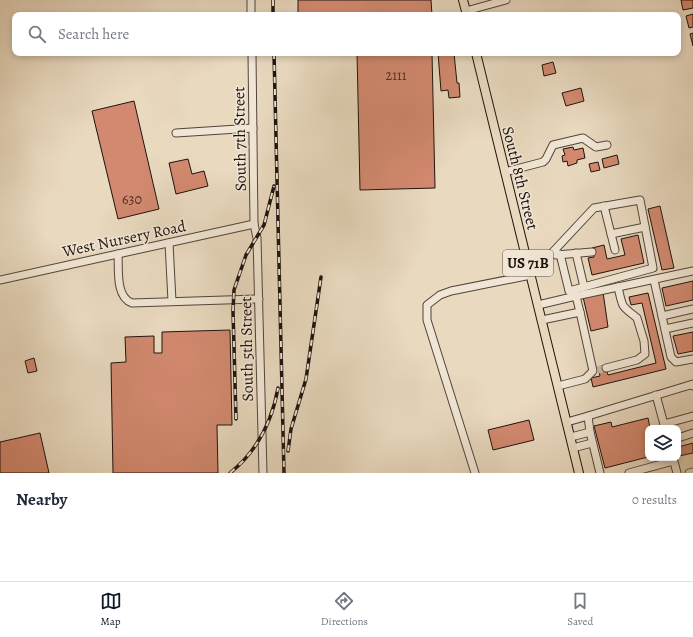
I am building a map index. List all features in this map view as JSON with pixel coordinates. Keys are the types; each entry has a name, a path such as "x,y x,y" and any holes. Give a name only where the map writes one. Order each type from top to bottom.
{"main road":[{"path":"463,0 466,12"},
{"name":"South 8th Street","path":"477,56 579,473"}],"street":[{"path":"251,0 251,12"},
{"path":"469,12 506,0"},
{"name":"South 7th Street","path":"252,56 254,224"},
{"path":"176,133 253,128"},
{"path":"505,172 543,162 553,145 580,138 585,139 596,147 607,145"},
{"path":"550,255 594,208 640,200 653,268 569,291 560,254"},
{"path":"604,206 615,250"},
{"name":"West Nursery Road","path":"0,280 254,224"},
{"name":"South 5th Street","path":"254,224 257,238 263,473"},
{"path":"611,234 645,227"},
{"path":"169,243 172,301"},
{"path":"527,260 550,255 592,252"},
{"path":"576,253 584,287"},
{"path":"118,254 122,295 127,301 132,303 258,299"},
{"path":"538,305 693,271"},
{"path":"475,473 427,320 428,305 440,295 451,291 531,275"},
{"path":"654,280 673,360 680,362 693,359"},
{"path":"606,368 637,360 644,354 644,341 637,318 626,311 622,305 618,288"},
{"path":"558,386 585,379 596,371 576,296"},
{"path":"662,316 693,309"},
{"path":"542,320 580,312"},
{"path":"665,329 693,323"},
{"path":"567,422 692,384 693,386"},
{"path":"656,395 664,425"},
{"path":"588,416 592,443 600,473"},
{"path":"667,425 693,416"},
{"path":"571,437 590,432"},
{"path":"681,437 693,433"},
{"path":"573,448 592,443"},
{"path":"629,473 670,461"},
{"path":"673,461 677,473"},
{"path":"689,473 693,472"}],"building":[{"path":"298,0 431,0 432,12 298,12"},
{"path":"681,0 693,0 693,8 683,10"},
{"path":"693,14 693,27 689,28 686,16"},
{"path":"693,33 693,46 690,34"},
{"path":"357,56 432,56 435,188 360,190"},
{"path":"438,56 454,56 460,97 449,98 448,90 441,91"},
{"path":"553,62 556,73 544,76 542,65"},
{"path":"581,88 584,101 566,106 562,93"},
{"path":"134,101 159,209 118,219 92,111"},
{"path":"573,147 574,150 583,148 585,158 577,160 577,163 568,166 567,161 563,162 562,156 565,155 563,149"},
{"path":"617,155 619,164 604,168 602,159"},
{"path":"188,159 192,174 204,171 208,186 176,194 169,163"},
{"path":"598,162 600,170 591,172 589,164"},
{"path":"660,206 674,268 662,270 648,209"},
{"path":"638,235 644,263 592,275 588,258 594,257 592,248 604,245 607,259 625,255 621,239"},
{"path":"693,281 693,300 666,306 662,288"},
{"path":"603,292 608,327 591,331 583,297"},
{"path":"648,293 666,369 593,387 591,378 600,376 598,367 605,365 608,375 656,363 642,303 631,305 629,297"},
{"path":"230,330 232,425 217,425 218,473 113,473 111,363 126,362 125,337 154,336 154,353 162,353 162,332"},
{"path":"693,332 693,351 678,354 673,336"},
{"path":"34,358 37,371 28,373 25,361"},
{"path":"648,418 649,425 645,425 645,458 605,468 594,426 611,422 612,427"},
{"path":"529,420 534,440 493,450 488,430"},
{"path":"40,433 49,473 0,473 0,442"},
{"path":"693,443 693,453 681,456 681,446"}],"tunnel":[{"path":"598,370 606,368"}],"railway":[{"path":"273,0 273,12"},
{"path":"274,56 284,473"},
{"path":"236,419 233,311 234,290 246,255 264,225 274,186"},
{"path":"288,451 291,429 306,379 321,277"},
{"path":"230,473 248,455 262,435 272,413 278,388"}]}
